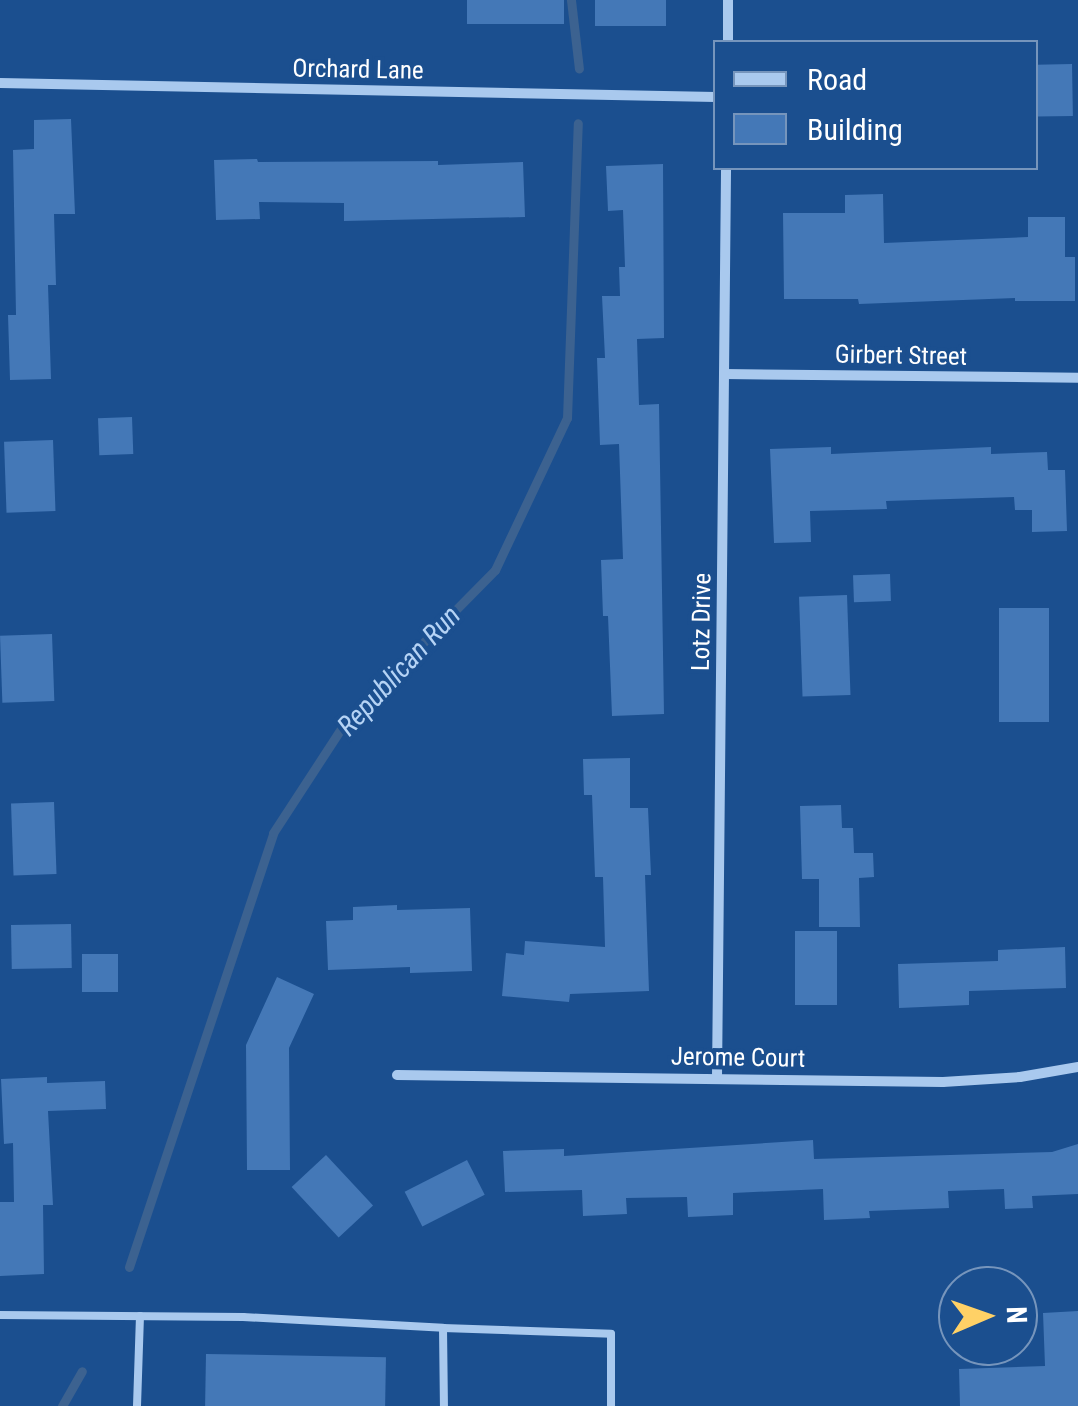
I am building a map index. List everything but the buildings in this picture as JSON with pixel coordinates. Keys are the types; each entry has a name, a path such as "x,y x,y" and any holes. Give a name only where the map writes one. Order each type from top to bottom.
{"street":[{"path":"728,0 728,40"},
{"name":"Orchard Lane","path":"0,83 713,97"},
{"name":"Lotz Drive","path":"717,1077 726,170"},
{"name":"Girbert Street","path":"724,374 1078,378"},
{"name":"Jerome Court","path":"397,1076 984,1081 1078,1067"}],"lane":[{"path":"0,1315 352,1321 610,1334 611,1406"},
{"path":"138,1406 140,1316"},
{"path":"442,1328 444,1406"}],"waterway":[{"name":"Republican Run","path":"571,0 579,69"},
{"name":"Republican Run","path":"129,1267 273,833 346,721 495,570 567,418 578,123"},
{"name":"Republican Run","path":"62,1406 82,1371"}]}
